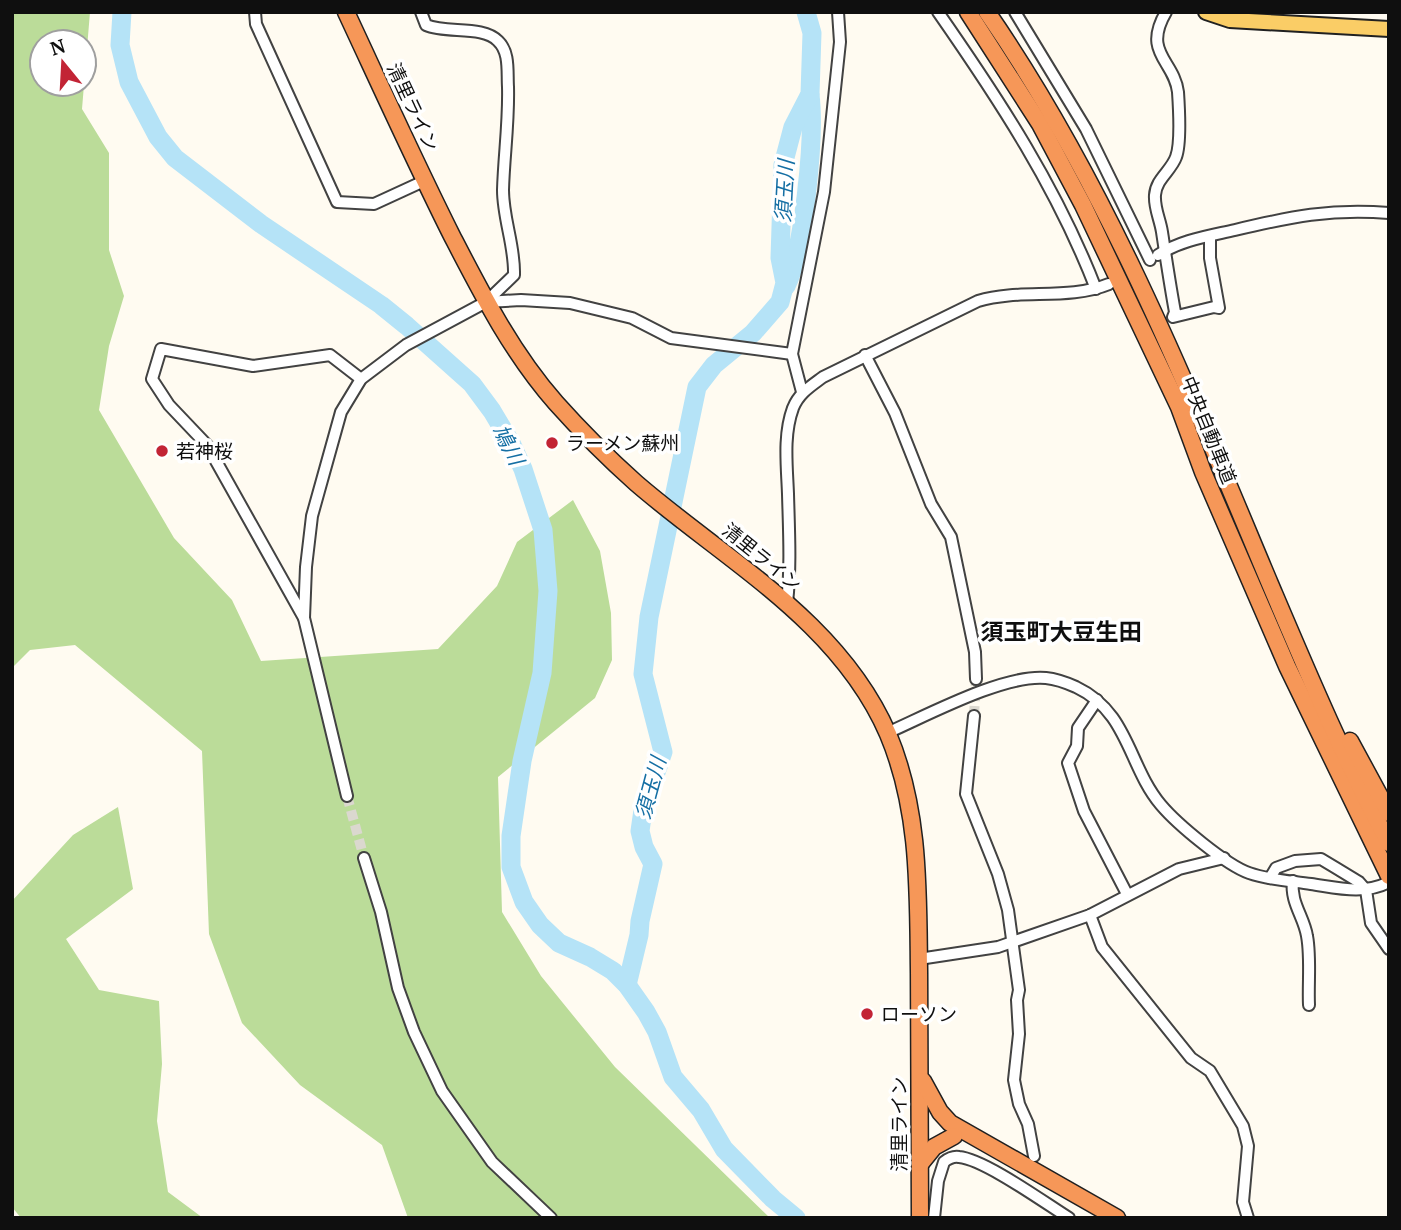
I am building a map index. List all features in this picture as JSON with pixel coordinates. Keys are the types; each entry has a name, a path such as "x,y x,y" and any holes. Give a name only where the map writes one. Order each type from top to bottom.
{"highway":[{"name":"清里ライン","path":"346,12 424,181 486,302 517,352 554,401 597,446 663,505 770,589 825,638 853,673 887,733 903,779 917,850 920,1218"},
{"name":"中央自動車道","path":"968,12 1040,124 1083,205 1179,407 1203,472 1287,666 1389,879"},
{"name":"中央自動車道","path":"987,12 1053,116 1141,289 1303,661 1389,843"},
{"path":"1303,661 1389,813"},
{"path":"920,1076 948,1128 1117,1218"},
{"path":"921,1101 948,1128 1098,1218"},
{"path":"921,1143 930,1131 948,1128"},
{"path":"920,1163 948,1128"}],"main road":[{"path":"1206,12 1230,20 1389,29"}],"street":[{"path":"255,12 256,24 337,202 374,204 424,181"},
{"path":"347,796 304,618 312,516 341,412 361,379 406,345 486,302 514,275 515,256 505,215 503,190 508,111 506,53 501,43 492,35 435,29 426,25 421,12"},
{"path":"802,392 792,354 824,192 840,42 838,12"},
{"path":"938,12 1026,145 1077,239 1096,289"},
{"path":"1014,12 1086,130 1147,262 1164,251 1192,240 1304,214 1353,210 1389,213"},
{"path":"1166,12 1156,35 1162,60 1178,90 1177,157 1155,191 1155,206 1174,317 1219,308 1210,258 1210,236"},
{"path":"787,603 790,567 786,446 794,406 802,392 823,377 865,355 978,301 997,296 1069,293 1096,289 1108,284"},
{"path":"486,302 521,300 570,303 632,318 671,338 792,354"},
{"path":"304,618 207,445 169,405 152,379 161,349 253,366 330,355 361,379"},
{"path":"865,355 895,413 932,504 951,537 975,652 976,679"},
{"path":"887,733 1013,681 1047,678 1063,681 1097,700 1108,710 1119,726 1150,789 1162,806 1238,868 1270,878 1366,890 1377,888 1389,879"},
{"path":"1097,700 1077,728 1077,746 1069,763 1084,811 1127,894"},
{"path":"974,716 966,794 998,874 1008,909 1019,990 1019,1034 1014,1080 1019,1104 1028,1124 1034,1156"},
{"path":"364,858 381,912 398,988 414,1032 442,1091 492,1162 551,1218"},
{"path":"919,959 962,954 1012,942 1090,915 1179,870 1224,858"},
{"path":"1270,878 1276,868 1296,861 1321,859 1359,882 1366,890 1371,923 1389,949"},
{"path":"1293,881 1295,902 1307,936 1309,1004"},
{"path":"1090,915 1102,947 1191,1058 1210,1071 1243,1126 1248,1146 1243,1202 1248,1218"},
{"path":"934,1218 944,1162 950,1158 971,1159 1019,1184 1069,1218"}],"green space":[{"path":"12,12 90,12 89,28 28,28 28,98 83,98 82,109 109,153 109,250 124,296 109,346 99,410 174,538 232,600 261,661 438,649 497,586 517,542 573,500 600,551 611,613 612,660 595,698 498,777 502,912 541,976 615,1067 770,1218 408,1218 382,1145 300,1085 242,1023 209,934 202,751 75,645 30,650 12,668"},
{"path":"118,807 133,889 66,939 99,990 159,1001 162,1064 157,1121 168,1192 203,1218 21,1218 12,1207 12,901 73,835"}],"waterway":[{"name":"鳩川","path":"122,12 120,45 129,82 158,137 175,158 261,224 381,305 407,326 472,384 511,443 523,469 543,530 548,591 542,673 522,761 511,836 511,867 524,902 540,925 559,943 613,971 627,985 657,1032 673,1077 701,1110 724,1149 773,1199 796,1218"},
{"name":"須玉川","path":"627,985 653,864 644,847 640,831 643,810 663,752 643,674 649,617 697,387 714,365 753,333 780,302 785,283 780,258 783,165 793,127 810,94 812,33 806,12"},
{"name":"須玉川","path":"786,286 798,247 807,192 811,137 810,95"}],"tunnel":[{"path":"974,716 976,679"},
{"path":"347,796 364,858"}],"place":[{"name":"ラーメン蘇州","path":"552,443"},
{"name":"若神桜","path":"162,451"},
{"name":"ローソン","path":"867,1014"}],"district":[{"name":"須玉町大豆生田","path":"1061,632"}]}
